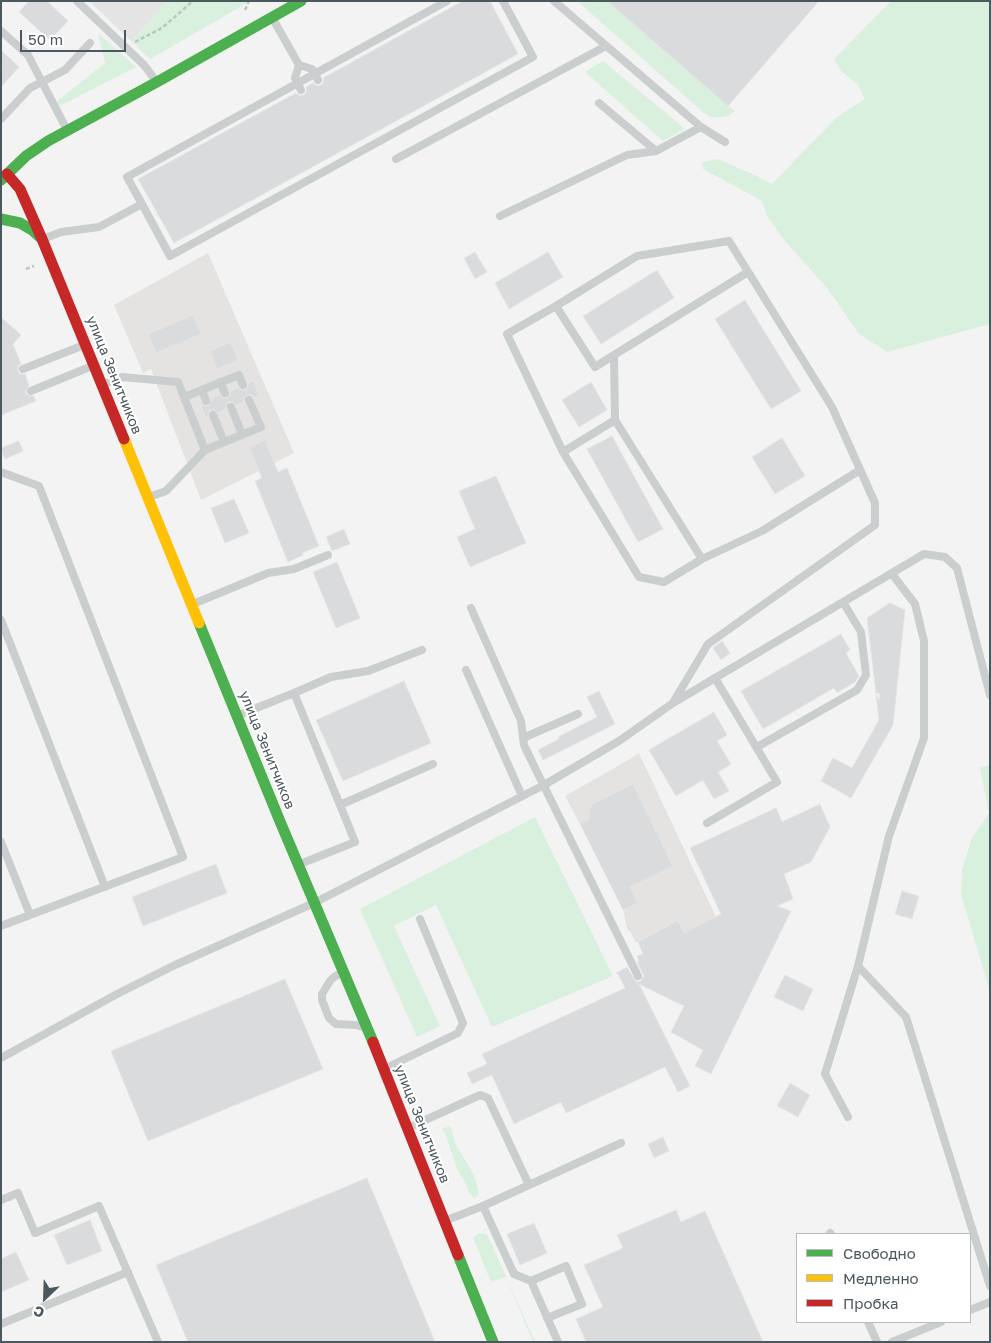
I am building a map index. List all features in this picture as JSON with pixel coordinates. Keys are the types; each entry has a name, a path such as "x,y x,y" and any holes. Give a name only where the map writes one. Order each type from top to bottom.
{"street":[{"path":"4,177 26,156 48,140 157,82 301,1"},
{"name":"улица Зенитчиков","path":"4,177 20,189 42,239 298,865 384,1069 491,1339"},
{"path":"1,219 20,222 42,239"}],"lane":[{"path":"77,1 144,65 157,82"},
{"path":"447,1 300,86 127,177 170,256 533,56 503,1"},
{"path":"554,1 701,127 725,142"},
{"path":"272,18 299,65 312,69 316,77"},
{"path":"1,31 28,55 67,130"},
{"path":"1,119 30,88 65,70 90,43"},
{"path":"396,159 606,46"},
{"path":"299,65 295,78 300,86"},
{"path":"599,102 656,151"},
{"path":"500,216 627,156 656,151 701,127"},
{"path":"42,239 61,232 99,227 142,204"},
{"path":"674,703 708,644 875,525 875,503 832,407 729,241 637,256 507,334 563,452 639,577 664,582 702,559 762,531 860,470"},
{"path":"556,306 595,367 748,272"},
{"path":"23,369 85,344"},
{"path":"614,355 615,420 702,559"},
{"path":"31,391 94,366"},
{"path":"184,397 239,375 244,385"},
{"path":"102,385 122,377 178,382 205,450"},
{"path":"220,382 225,393"},
{"path":"202,390 206,401"},
{"path":"147,497 166,491 205,450 261,427 250,400"},
{"path":"231,407 242,434"},
{"path":"213,415 224,442"},
{"path":"563,452 615,420"},
{"path":"1,472 39,486 183,857 1,926"},
{"path":"1,1058 100,1003 174,965 314,903 544,785 619,741 674,703 715,678 924,554 945,557 957,568 990,695"},
{"path":"191,604 268,573 294,569 328,555"},
{"path":"848,1117 825,1074 858,966 889,836 924,738 924,641 915,604 892,574"},
{"path":"756,747 857,690 866,675 860,632 843,602"},
{"path":"471,608 521,721 524,744 638,976"},
{"path":"1,620 105,887"},
{"path":"237,716 331,677 368,671 422,650"},
{"path":"466,670 522,796"},
{"path":"707,823 777,782 715,678"},
{"path":"294,693 355,842 298,865"},
{"path":"523,738 578,714"},
{"path":"340,805 434,764"},
{"path":"1,842 30,916"},
{"path":"384,1069 458,1033 463,1023 420,919"},
{"path":"858,966 906,1017 990,1286"},
{"path":"343,972 330,981 322,994 322,1000 329,1018 336,1024 363,1026 368,1030"},
{"path":"408,1128 480,1095 488,1098 528,1185"},
{"path":"445,1221 483,1206 621,1143"},
{"path":"1,1200 18,1193 35,1233 99,1206 158,1342"},
{"path":"483,1206 514,1274 531,1281 558,1342"},
{"path":"531,1281 566,1266 582,1304 548,1318"},
{"path":"1,1324 128,1272"},
{"path":"971,1310 990,1302"},
{"path":"868,1323 877,1342"},
{"path":"892,1342 939,1323"}],"path":[{"path":"124,46 162,28 193,1"},
{"path":"245,10 249,1"},
{"path":"26,269 35,265"}],"shaded area":[{"path":"89,1 168,1 131,41"},
{"path":"208,253 294,453 201,500 151,369 143,373 114,305"},
{"path":"639,753 716,917 684,933 678,920 636,943 630,931 628,931 623,910 565,796"}],"green space":[{"path":"168,1 251,1 150,59 131,41"},
{"path":"577,1 607,1 735,111 728,116 713,118 704,113"},
{"path":"891,1 990,1 990,324 887,352 859,334 827,288 784,240 767,216 762,201 703,169 702,162 718,159 772,184 837,117 865,99 858,85 841,71 834,59"},
{"path":"98,33 136,67 60,106 56,102 105,63"},
{"path":"603,61 685,129 663,141 585,72"},
{"path":"990,765 990,992 961,894 962,870 972,838 989,813 980,768"},
{"path":"535,817 613,976 492,1027 436,905 394,926 440,1026 417,1037 360,909"},
{"path":"450,1126 455,1143 474,1175 479,1193 475,1199 469,1193 457,1169 442,1129"},
{"path":"479,1233 486,1234 489,1238 535,1342 533,1342 506,1277 491,1282 473,1238"}],"building":[{"path":"29,1 47,1 68,21 50,40 19,12"},
{"path":"463,1 490,1 518,54 174,243 138,179 296,93 300,96 304,95 307,91 306,87 313,83 317,86 321,85 324,81 323,78"},
{"path":"607,1 819,1 728,106"},
{"path":"1,50 19,67 1,87"},
{"path":"475,252 487,272 475,279 464,258"},
{"path":"548,252 563,277 509,309 495,283"},
{"path":"657,270 674,298 601,344 583,316"},
{"path":"745,300 801,391 771,409 715,319"},
{"path":"193,315 201,334 156,353 148,334"},
{"path":"1,317 21,335 13,344 21,364 18,366 18,371 20,374 25,374 29,386 26,394 34,396 36,401 1,415"},
{"path":"231,342 238,360 217,369 210,351"},
{"path":"253,381 259,395 254,398 252,395 247,395 244,397 244,402 236,405 228,402 226,409 218,413 210,410 206,418 200,403 208,406 211,399 220,395 222,398 227,398 230,396 230,391 238,388 246,390 248,383"},
{"path":"591,382 607,410 579,427 562,400"},
{"path":"612,436 663,529 638,542 587,449"},
{"path":"782,438 805,476 775,494 752,457"},
{"path":"265,440 278,472 287,468 319,546 302,553 303,555 288,562 255,481 262,478 249,447"},
{"path":"19,441 23,451 5,459 1,448"},
{"path":"496,476 526,543 470,567 457,537 475,529 459,491"},
{"path":"234,499 249,533 225,543 211,508"},
{"path":"344,529 350,544 332,551 326,537"},
{"path":"337,562 360,618 336,628 313,572"},
{"path":"890,603 905,610 893,725 851,798 821,781 833,758 852,768 879,720 876,694 879,700 880,694 876,693 867,618"},
{"path":"841,634 850,650 846,653 859,676 855,682 837,693 834,688 763,729 741,691"},
{"path":"722,641 730,653 721,660 713,648"},
{"path":"404,681 431,743 343,781 316,720"},
{"path":"599,691 615,724 543,760 538,750 559,739 558,737 597,717 587,697"},
{"path":"714,712 727,735 717,741 731,764 718,772 729,791 714,799 703,780 676,796 649,750"},
{"path":"633,784 673,866 630,887 638,903 623,910 580,824 590,819 589,811 592,804"},
{"path":"820,804 830,827 811,862 784,874 793,899 777,906 791,911 711,1074 695,1066 703,1050 671,1032 684,1006 639,984 690,1086 678,1092 665,1067 566,1113 561,1102 514,1124 492,1075 472,1084 467,1073 487,1064 482,1054 625,988 616,973 627,967 637,982 641,981 644,976 637,962 639,961 637,956 643,954 638,942 678,920 684,933 721,914 690,848 776,808 782,822"},
{"path":"216,864 227,893 143,926 132,897"},
{"path":"902,891 919,896 912,919 895,914"},
{"path":"785,975 813,989 803,1011 774,997"},
{"path":"285,979 323,1069 148,1141 111,1051"},
{"path":"790,1083 810,1095 798,1117 777,1106"},
{"path":"663,1137 669,1151 654,1158 648,1144"},
{"path":"367,1178 435,1342 188,1342 156,1265"},
{"path":"676,1210 681,1222 705,1211 763,1342 586,1342 576,1319 603,1307 584,1265 623,1248 617,1235"},
{"path":"90,1220 102,1251 67,1265 54,1235"},
{"path":"534,1223 547,1253 520,1265 507,1234"},
{"path":"16,1252 29,1280 1,1292 1,1259"}],"traffic: fast":[{"path":"1,180 26,156 48,141 301,1"},
{"path":"1,219 20,223 42,239"},
{"path":"199,623 373,1042"},
{"path":"458,1255 493,1342"}],"traffic: slow":[{"path":"124,439 199,623"}],"traffic: jam":[{"path":"7,174 20,189 124,439"},
{"path":"373,1042 458,1255"}]}
